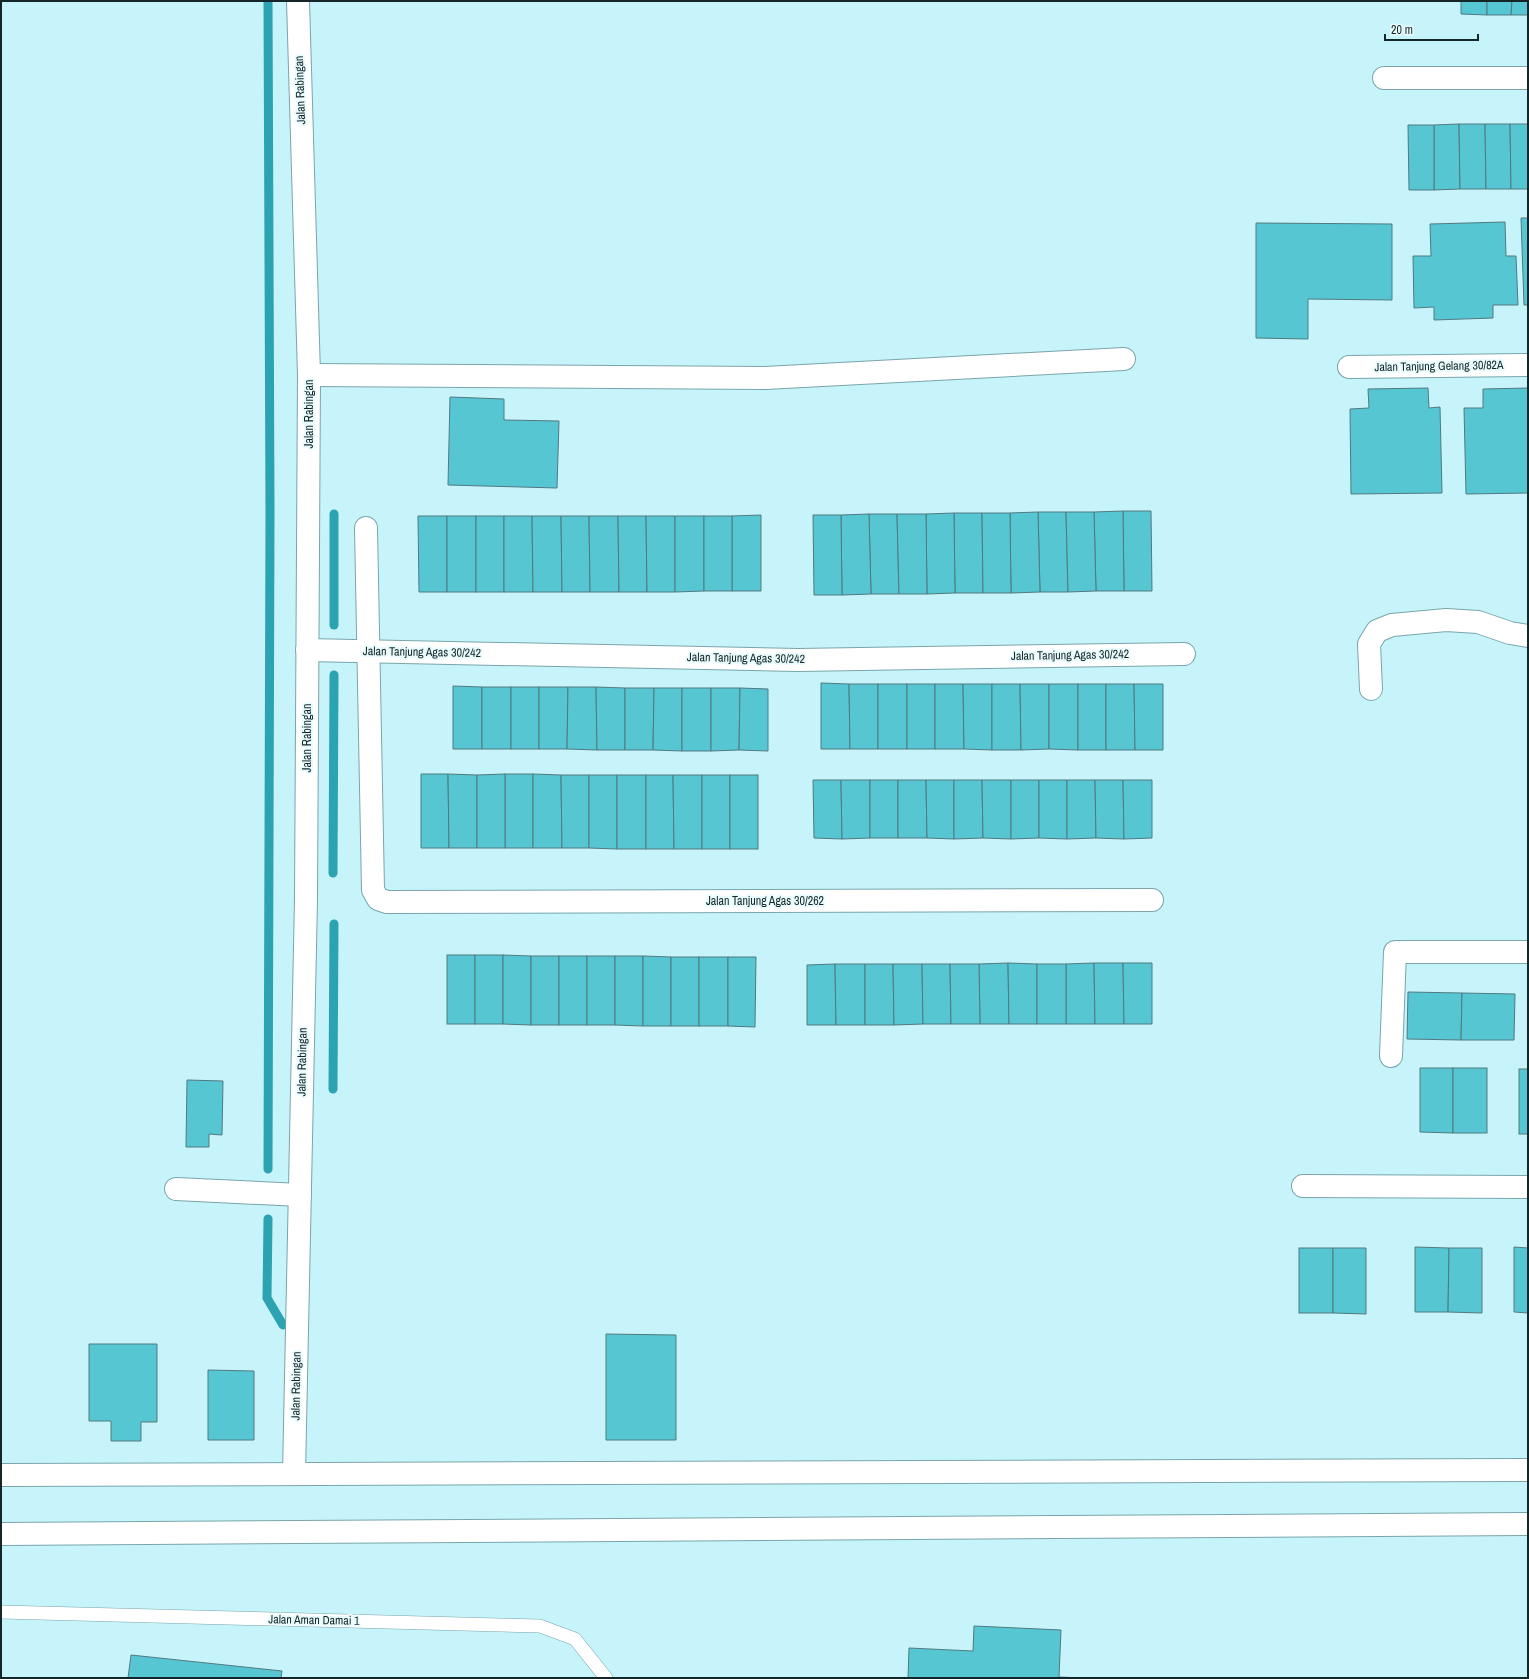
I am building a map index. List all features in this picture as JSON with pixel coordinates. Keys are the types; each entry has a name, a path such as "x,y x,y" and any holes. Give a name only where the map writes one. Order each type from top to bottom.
{"street":[{"name":"Jalan Rabingan","path":"294,1474 306,899 309,375 298,1"},
{"path":"1384,78 1528,78"},
{"path":"309,375 765,378 1124,359"},
{"name":"Jalan Tanjung Gelang 30/82A","path":"1349,368 1528,365"},
{"path":"366,528 369,651"},
{"path":"1371,689 1368,644 1377,631 1392,625 1446,620 1478,622 1510,633 1528,636"},
{"name":"Jalan Tanjung Agas 30/242","path":"307,650 798,660 1184,654"},
{"name":"Jalan Tanjung Agas 30/262","path":"369,651 373,890 378,899 387,902 1152,900"},
{"path":"1391,1056 1395,952 1528,952"},
{"path":"1304,1186 1528,1187"},
{"path":"176,1189 300,1196"},
{"path":"1,1476 1528,1470"},
{"path":"1,1534 1528,1524"}],"lane":[{"name":"Jalan Aman Damai 1","path":"1,1612 540,1626 575,1639 606,1678"}],"building":[{"path":"1461,1 1487,1 1487,15 1461,14"},
{"path":"1487,1 1512,1 1511,15 1487,15"},
{"path":"1512,1 1528,1 1528,15 1511,15"},
{"path":"1459,124 1460,189 1434,190 1434,125"},
{"path":"1459,124 1485,124 1486,189 1460,189"},
{"path":"1485,124 1510,124 1511,189 1486,189"},
{"path":"1510,124 1528,124 1528,189 1511,189"},
{"path":"1408,125 1434,125 1434,190 1409,190"},
{"path":"1521,218 1528,218 1528,305 1524,305"},
{"path":"1505,222 1506,256 1516,256 1518,305 1493,305 1493,318 1434,320 1434,307 1414,308 1413,256 1431,256 1430,224"},
{"path":"1256,223 1392,224 1392,300 1308,299 1308,339 1256,338"},
{"path":"1428,388 1429,408 1440,407 1442,493 1351,494 1350,409 1369,408 1368,389"},
{"path":"1528,388 1528,493 1466,494 1464,408 1483,408 1483,389"},
{"path":"450,397 504,399 504,420 559,421 557,488 448,485"},
{"path":"1123,511 1151,511 1152,591 1124,591"},
{"path":"1123,511 1124,591 1096,591 1094,512"},
{"path":"1038,512 1066,512 1068,592 1040,592"},
{"path":"1038,512 1040,592 1011,593 1010,513"},
{"path":"1066,512 1094,512 1096,591 1068,592"},
{"path":"954,513 982,513 983,593 955,593"},
{"path":"954,513 955,593 927,594 926,514"},
{"path":"982,513 1010,513 1011,593 983,593"},
{"path":"869,514 897,514 899,594 871,594"},
{"path":"869,514 871,594 842,595 841,515"},
{"path":"897,514 926,514 927,594 899,594"},
{"path":"761,515 761,591 732,591 732,516"},
{"path":"813,515 841,515 842,595 814,595"},
{"path":"418,516 447,516 447,592 419,592"},
{"path":"447,516 476,516 476,592 447,592"},
{"path":"476,516 504,516 504,592 476,592"},
{"path":"504,516 532,516 533,592 504,592"},
{"path":"532,516 561,516 562,592 533,592"},
{"path":"561,516 589,516 590,592 562,592"},
{"path":"589,516 618,516 619,592 590,592"},
{"path":"618,516 646,516 647,592 619,592"},
{"path":"646,516 675,516 675,592 647,592"},
{"path":"675,516 704,516 704,591 675,592"},
{"path":"704,516 732,516 732,591 704,591"},
{"path":"821,683 849,684 850,749 821,749"},
{"path":"849,684 878,684 878,749 850,749"},
{"path":"878,684 907,684 907,749 878,749"},
{"path":"907,684 935,684 935,749 907,749"},
{"path":"935,684 963,684 964,749 935,749"},
{"path":"963,684 992,684 992,750 964,749"},
{"path":"992,684 1020,684 1021,750 992,750"},
{"path":"1020,684 1049,684 1049,749 1021,750"},
{"path":"1049,684 1078,684 1078,750 1049,749"},
{"path":"1078,684 1106,684 1106,750 1078,750"},
{"path":"1106,684 1134,684 1135,750 1106,750"},
{"path":"1134,684 1163,684 1163,750 1135,750"},
{"path":"453,686 482,687 482,749 453,749"},
{"path":"482,687 511,687 511,749 482,749"},
{"path":"511,687 539,687 539,749 511,749"},
{"path":"539,687 568,687 567,749 539,749"},
{"path":"568,687 596,687 597,750 567,749"},
{"path":"596,687 625,688 625,750 597,750"},
{"path":"625,688 654,688 653,750 625,750"},
{"path":"654,688 682,688 682,751 653,750"},
{"path":"682,688 711,688 711,751 682,751"},
{"path":"711,688 740,688 739,750 711,751"},
{"path":"740,688 768,689 768,751 739,750"},
{"path":"421,774 448,774 449,848 421,848"},
{"path":"448,774 477,775 477,848 449,848"},
{"path":"505,774 533,774 533,848 505,848"},
{"path":"505,774 505,848 477,848 477,775"},
{"path":"533,774 561,775 562,848 533,848"},
{"path":"561,775 589,775 589,848 562,848"},
{"path":"589,775 617,775 617,849 589,848"},
{"path":"617,775 646,775 646,849 617,849"},
{"path":"646,775 673,775 674,849 646,849"},
{"path":"673,775 702,775 702,849 674,849"},
{"path":"702,775 730,775 730,849 702,849"},
{"path":"730,775 758,775 758,849 730,849"},
{"path":"813,780 841,780 842,839 814,838"},
{"path":"841,780 870,780 870,838 842,839"},
{"path":"870,780 898,780 898,838 870,838"},
{"path":"898,780 926,780 927,838 898,838"},
{"path":"926,780 954,780 954,839 927,838"},
{"path":"954,780 982,780 983,838 954,839"},
{"path":"982,780 1011,780 1011,839 983,838"},
{"path":"1011,780 1039,780 1039,838 1011,839"},
{"path":"1039,780 1067,780 1067,839 1039,838"},
{"path":"1067,780 1095,780 1096,838 1067,839"},
{"path":"1095,780 1123,780 1124,839 1096,838"},
{"path":"1123,780 1152,780 1152,838 1124,839"},
{"path":"447,955 475,955 475,1024 447,1024"},
{"path":"475,955 503,955 503,1024 475,1024"},
{"path":"503,955 531,956 531,1025 503,1024"},
{"path":"531,956 559,956 559,1025 531,1025"},
{"path":"559,956 587,956 587,1025 559,1025"},
{"path":"587,956 615,956 615,1025 587,1025"},
{"path":"615,956 643,956 643,1026 615,1025"},
{"path":"643,956 671,957 671,1026 643,1026"},
{"path":"671,957 699,957 699,1026 671,1026"},
{"path":"699,957 728,957 728,1026 699,1026"},
{"path":"728,957 756,957 755,1027 728,1026"},
{"path":"1008,963 1009,1024 980,1024 979,964"},
{"path":"1008,963 1037,964 1037,1024 1009,1024"},
{"path":"1094,963 1095,1024 1066,1024 1066,964"},
{"path":"1094,963 1123,963 1124,1024 1095,1024"},
{"path":"1123,963 1152,963 1152,1024 1124,1024"},
{"path":"835,964 836,1025 807,1025 807,965"},
{"path":"835,964 865,964 865,1025 836,1025"},
{"path":"865,964 893,964 894,1025 865,1025"},
{"path":"893,964 922,964 923,1024 894,1025"},
{"path":"922,964 950,964 951,1024 923,1024"},
{"path":"950,964 979,964 980,1024 951,1024"},
{"path":"1037,964 1066,964 1066,1024 1037,1024"},
{"path":"1408,992 1462,993 1461,1040 1407,1039"},
{"path":"1462,993 1515,994 1514,1040 1461,1040"},
{"path":"1420,1068 1453,1068 1453,1133 1420,1132"},
{"path":"1453,1068 1487,1068 1487,1133 1453,1133"},
{"path":"1519,1069 1528,1069 1528,1134 1519,1134"},
{"path":"187,1080 223,1081 222,1135 209,1134 209,1147 186,1147"},
{"path":"1415,1247 1449,1248 1448,1312 1415,1312"},
{"path":"1514,1247 1528,1248 1528,1313 1514,1312"},
{"path":"1299,1248 1333,1248 1333,1313 1299,1313"},
{"path":"1333,1248 1366,1248 1366,1314 1333,1313"},
{"path":"1449,1248 1482,1248 1482,1313 1448,1312"},
{"path":"606,1334 676,1335 676,1440 606,1440"},
{"path":"89,1344 157,1344 157,1422 141,1422 141,1441 111,1441 111,1421 89,1421"},
{"path":"208,1370 254,1371 254,1440 208,1440"},
{"path":"974,1626 1061,1630 1059,1677 1083,1678 908,1678 909,1648 973,1651"},
{"path":"131,1655 282,1671 281,1678 128,1678"}],"waterway":[{"path":"268,1 270,513 268,1169"},
{"path":"334,514 334,625"},
{"path":"333,873 334,675"},
{"path":"333,1089 334,924"},
{"path":"268,1219 267,1298 283,1325"}]}
